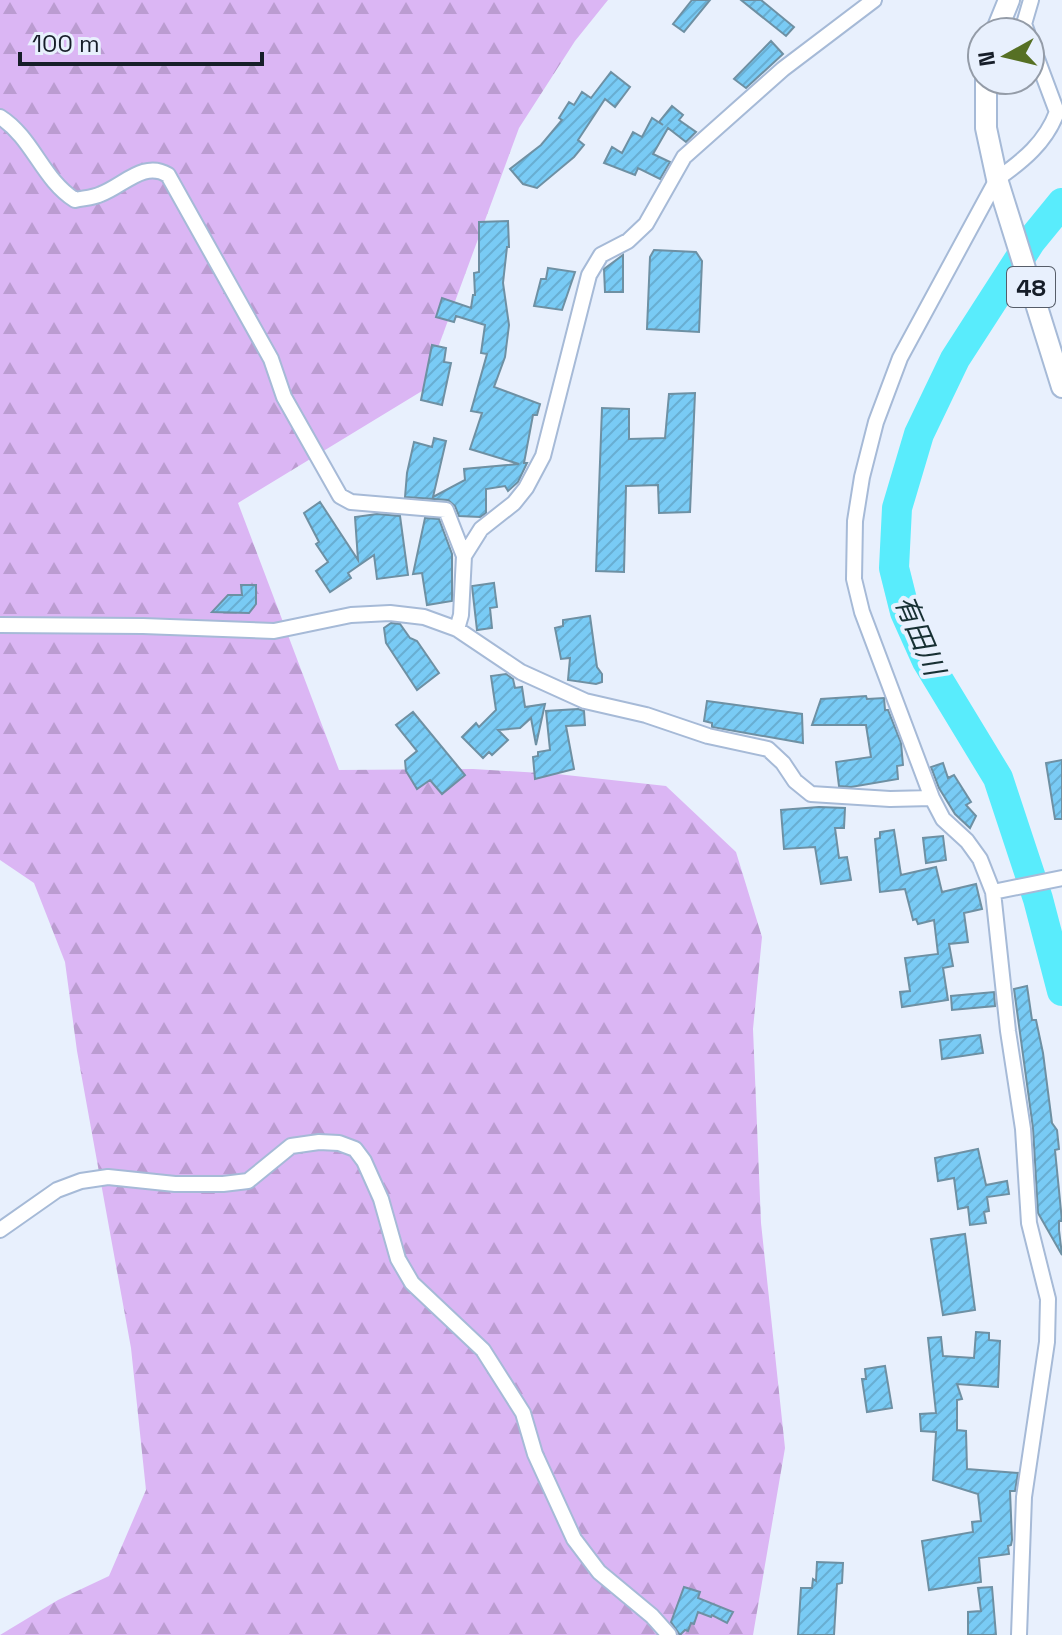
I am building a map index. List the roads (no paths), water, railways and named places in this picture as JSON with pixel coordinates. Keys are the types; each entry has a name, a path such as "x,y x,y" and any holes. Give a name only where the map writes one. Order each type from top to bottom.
{"main road":[{"name":"48","path":"986,96 986,128 1000,187 1060,382"}],"street":[{"path":"464,556 481,529 514,503 526,488 543,456 589,275 601,255 628,241 646,224 684,157 783,69 874,0"},
{"path":"1019,1635 1024,1497 1047,1342 1048,1299 1029,1223 1023,1129 1008,1031 993,892 980,859 967,841 943,819 932,798 862,612 854,579 855,521 876,422 900,358 1000,187 1050,130 1057,112 1046,83"},
{"path":"0,117 23,136 61,191 75,200 101,195 140,172 160,170 168,175 271,359 284,397 340,496 351,502 446,510 464,556 461,615 457,629"},
{"path":"0,625 274,631 351,615 390,613 424,617 457,629 521,672 585,701 646,715 708,736 768,749 783,763 795,781 811,794 932,798"},
{"path":"993,892 1062,878"},
{"path":"0,1230 57,1190 81,1181 108,1177 175,1184 223,1184 248,1181 291,1146 319,1142 339,1143 355,1149 364,1161 381,1199 398,1259 412,1283 483,1350 523,1413 535,1454 574,1539 599,1572 652,1616 669,1635"}],"waterway":[{"name":"有田川","path":"1062,203 1031,241 955,359 919,434 897,508 894,568 905,612 927,661 998,778 1038,899 1062,991"}]}
